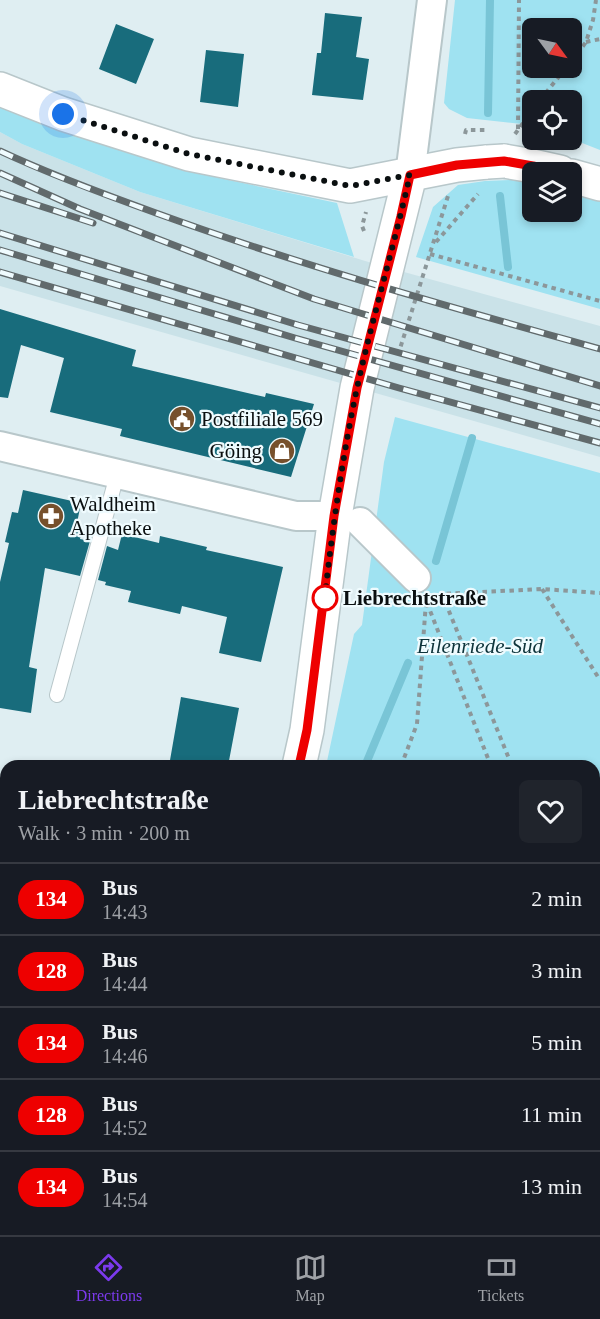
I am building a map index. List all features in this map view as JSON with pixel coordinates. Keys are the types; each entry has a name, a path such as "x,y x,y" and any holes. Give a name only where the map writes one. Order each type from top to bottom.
{"street":[{"path":"300,760 347,519 357,388 410,175 432,0"},
{"path":"0,89 63,114 189,154 350,186 483,163 522,165"},
{"path":"582,179 600,184"},
{"path":"0,446 296,516 347,519 421,590"}],"lane":[{"path":"57,695 117,475"}],"path":[{"path":"519,0 518,129 522,124"},
{"path":"582,47 593,20 596,0"},
{"path":"586,42 600,39"},
{"path":"548,90 558,78"},
{"path":"466,130 482,130"},
{"path":"398,356 429,254 483,163"},
{"path":"429,254 600,301"},
{"path":"421,590 442,594 542,588 600,593"},
{"path":"542,588 600,681"},
{"path":"403,760 417,724 421,590"},
{"path":"421,590 489,760"},
{"path":"442,594 510,760"}],"shaded area":[{"path":"0,132 22,144 140,192 375,264 600,326 600,457 0,286"}],"green space":[{"path":"455,0 600,0 600,150 582,143 582,90 522,90 522,124 467,118 449,109 444,103"},
{"path":"0,93 55,127 219,178 337,203 354,257 140,192 22,144 0,132"},
{"path":"522,179 522,222 582,222 582,192 600,198 600,309 416,257 433,207 458,185"},
{"name":"Eilenriede-Süd","path":"395,417 600,473 600,760 327,760 354,634 362,625 384,462"}],"building":[{"path":"325,13 362,17 356,57 369,59 363,100 312,95 317,53 321,53"},
{"path":"116,24 154,39 136,84 99,69"},
{"path":"206,50 244,54 238,107 200,102"},
{"path":"0,309 136,350 132,366 265,397 266,393 314,404 291,477 120,436 122,429 50,412 64,358 21,345 8,398 0,397"},
{"path":"23,490 81,503 76,528 82,529 80,539 90,541 80,576 45,568 29,667 37,669 31,713 0,708 0,582 9,543 5,542 12,512 18,513"},
{"path":"122,534 159,543 160,536 207,547 206,550 283,567 261,662 219,653 227,617 182,606 180,614 128,602 131,591 105,585 106,582 98,580 107,546 118,550"},
{"path":"181,697 239,708 229,760 170,760"}],"waterway":[{"path":"488,113 490,0"},
{"path":"500,196 508,267"},
{"path":"436,561 472,438"},
{"path":"368,760 408,663"}],"railway":[{"path":"0,151 97,191 266,251 600,349"},
{"path":"0,173 80,209 314,299 600,386"},
{"path":"0,193 93,223"},
{"path":"0,233 298,325 600,408"},
{"path":"0,250 295,338 600,424"},
{"path":"0,272 399,388 600,443"}],"bus line":[{"name":"134","path":"300,760 307,730 334,516 357,388 410,175 457,165 504,161 522,164"}],"place":[{"name":"Postfiliale 569","path":"182,419"},
{"name":"Göing","path":"282,451"},
{"name":"Waldheim Apotheke","path":"51,516"},
{"name":"Liebrechtstraße","path":"325,598"}],"route":[{"path":"63,114 189,154 350,186 410,175 357,388 334,516 324,604 325,598"}]}
